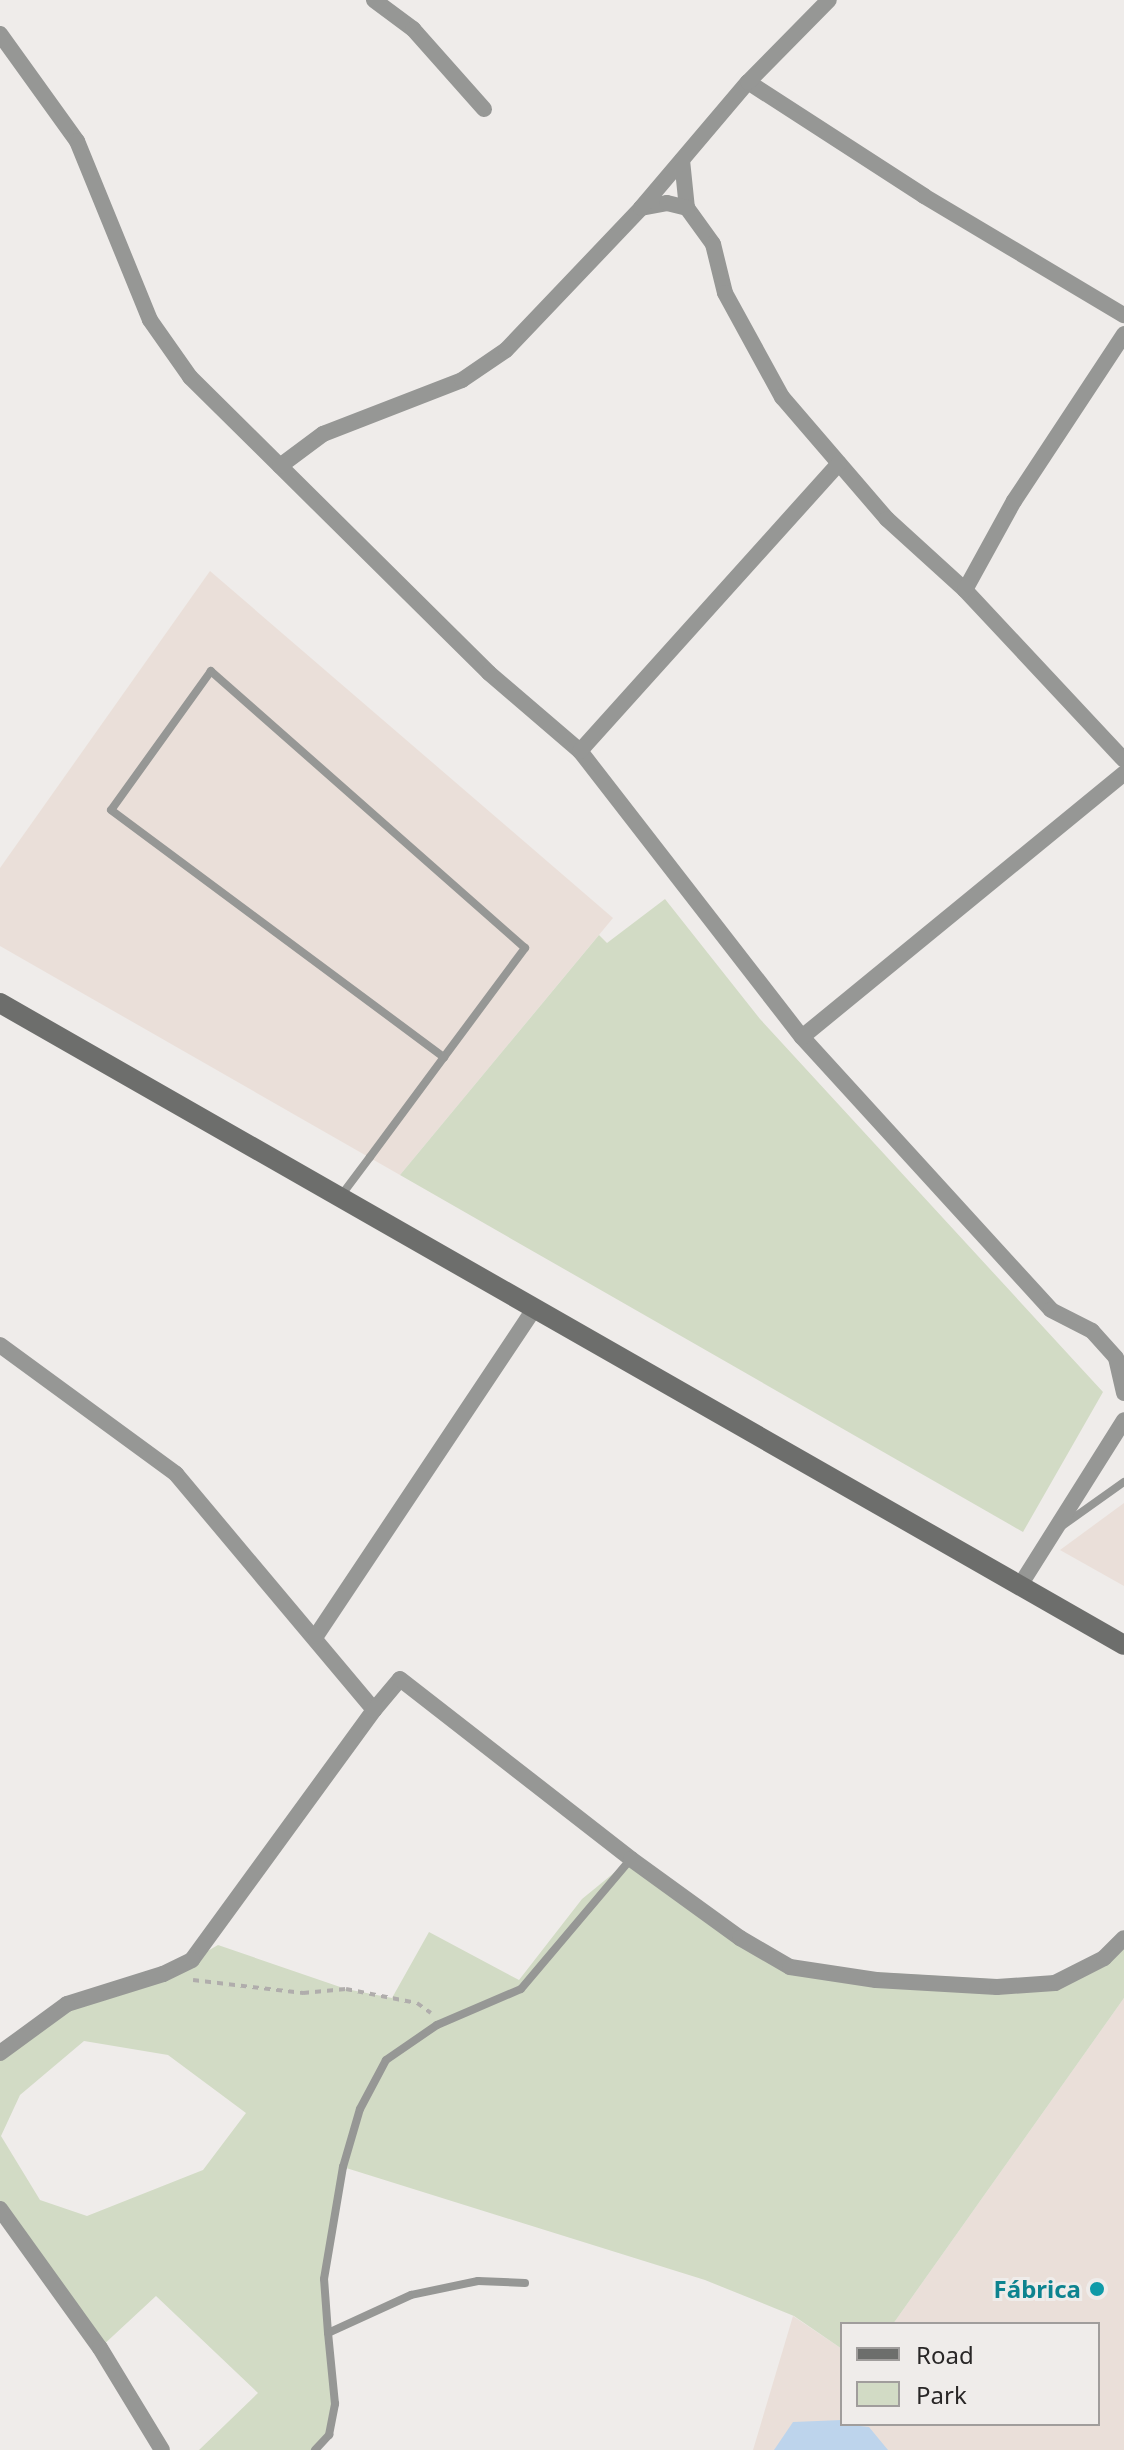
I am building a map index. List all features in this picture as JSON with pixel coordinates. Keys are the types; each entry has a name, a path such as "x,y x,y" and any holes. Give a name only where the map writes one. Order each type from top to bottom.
{"street":[{"path":"374,0 413,29 484,109"},
{"path":"280,466 323,434 462,380 506,350 641,208 748,82 829,0"},
{"path":"0,34 77,141 150,320 190,377 489,673 580,751 802,1037 1051,1310 1092,1331 1116,1358 1124,1394 1120,1425 1019,1587"},
{"path":"748,82 1124,315"},
{"path":"682,160 687,208 713,244 725,293 763,369 887,519 965,590 1124,760"},
{"path":"641,208 667,203 687,208"},
{"path":"965,590 1014,501 1124,334"},
{"path":"580,751 839,463"},
{"path":"802,1037 1124,773"},
{"path":"0,1003 1124,1645"},
{"path":"316,1636 534,1309"},
{"path":"0,1345 176,1474 316,1636 374,1710"},
{"path":"0,2053 67,2004 163,1974 192,1960 374,1710 400,1679 631,1859 740,1938 790,1967 876,1980 997,1987 1055,1983 1104,1958 1124,1938"},
{"path":"0,2209 100,2348 162,2450"}],"lane":[{"path":"339,1197 444,1057 525,948 211,671 111,810 444,1057"},
{"path":"1055,1531 1124,1482"},
{"path":"315,2450 329,2435 335,2404 324,2279 343,2167 360,2109 386,2060 437,2025 521,1989 631,1859"},
{"path":"328,2333 434,2289 478,2281 525,2283"}],"path":[{"path":"163,1974 303,1993 346,1989 417,2003 437,2025"}],"shaded area":[{"path":"210,571 613,918 400,1175 0,946 0,868"},
{"path":"1124,1503 1124,1586 1060,1550"},
{"path":"1124,1998 1124,2450 753,2450 793,2316 840,2348 840,2426 1100,2426 1100,2322 894,2322"}],"green space":[{"path":"665,899 760,1019 1103,1392 1023,1532 400,1175 599,935 607,943"},
{"path":"631,1859 790,1967 1055,1983 1124,1938 1124,1998 894,2322 840,2322 840,2348 794,2316 705,2280 343,2167 324,2279 335,2404 329,2435 315,2450 199,2450 258,2393 156,2296 100,2348 0,2209 0,2054 67,2004 192,1960 218,1945 346,1989 392,1998 429,1932 519,1980 582,1899","holes":["84,2041 168,2055 246,2113 203,2170 87,2216 40,2200 1,2136 20,2095"]}],"water":[{"path":"840,2420 840,2426 869,2427 888,2450 774,2450 793,2422"}],"place":[{"name":"Fábrica","path":"1097,2289"}]}
